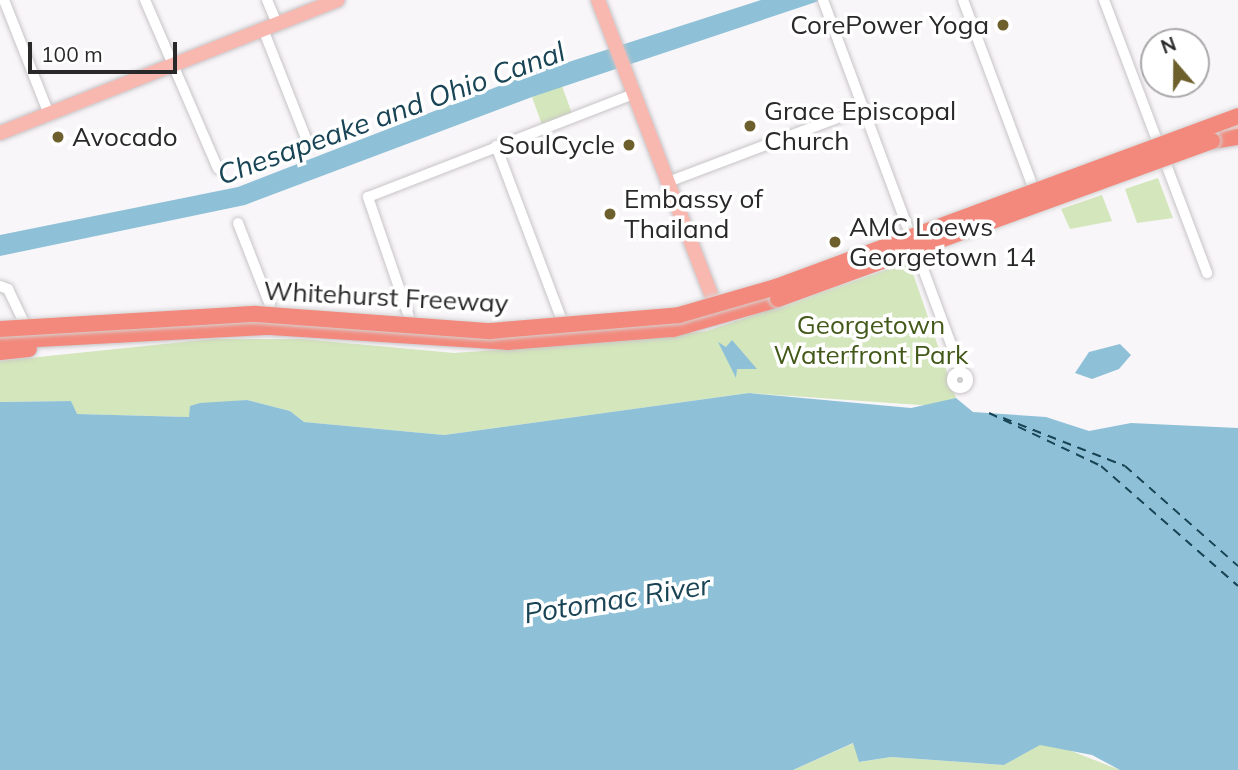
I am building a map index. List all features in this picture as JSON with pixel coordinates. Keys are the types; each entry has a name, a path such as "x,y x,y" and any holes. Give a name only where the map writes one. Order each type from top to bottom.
{"highway":[{"path":"1130,157 1238,104"},
{"name":"Whitehurst Freeway","path":"0,329 256,314 491,331 679,315 757,294 1238,116"},
{"name":"Whitehurst Freeway","path":"0,339 270,327 475,343 673,329 757,307 1191,148 1238,137"},
{"path":"0,352 184,330"}],"main road":[{"path":"0,134 338,0"},
{"path":"598,0 718,312 1238,126"}],"street":[{"path":"4,0 49,114"},
{"path":"145,0 218,169"},
{"path":"267,0 270,26 309,146"},
{"path":"963,0 1037,198"},
{"path":"1104,0 1207,273"},
{"path":"823,1 961,371"},
{"path":"409,317 368,208 375,192 634,94"},
{"path":"668,182 864,108"},
{"path":"496,146 561,317"},
{"path":"238,223 270,305"},
{"path":"0,286 8,289 30,334"},
{"path":"0,339 30,334 275,320 489,336 649,325 718,312"}],"green space":[{"path":"562,86 572,113 542,124 532,97"},
{"path":"1158,178 1173,218 1137,223 1125,189"},
{"path":"1102,195 1112,221 1070,229 1061,209"},
{"name":"Georgetown Waterfront Park","path":"909,262 956,398 934,406 749,393 444,435 304,422 290,411 247,400 191,406 190,417 76,414 71,401 0,402 0,361 212,339 302,339 454,353 621,341 707,331"},
{"path":"854,743 860,762 891,757 1004,765 1039,745 1056,745 1120,770 793,770"}],"water":[{"path":"761,0 822,0 532,97 245,205 0,256 0,235 238,187 525,76"},
{"path":"732,340 757,369 737,369 736,378 718,342 726,347"},
{"path":"1120,344 1131,355 1119,369 1092,379 1075,373 1089,352"},
{"name":"Potomac River","path":"749,393 911,408 956,398 973,412 1046,417 1089,431 1131,423 1238,428 1238,770 1120,770 1092,755 1040,745 1004,765 891,757 859,762 853,743 793,770 0,770 0,402 71,401 77,414 189,417 190,406 200,403 247,400 290,411 304,422 444,435"}],"ferry route":[{"path":"989,413 1101,466 1238,586"},
{"path":"1003,418 1125,466 1238,566"}],"place":[{"name":"CorePower Yoga","path":"1003,25"},
{"name":"Grace Episcopal Church","path":"750,126"},
{"name":"Avocado","path":"58,137"},
{"name":"SoulCycle","path":"629,145"},
{"name":"Embassy of Thailand","path":"610,214"},
{"name":"AMC Loews Georgetown 14","path":"835,242"}],"water label":[{"name":"Chesapeake and Ohio Canal","path":"391,113"}]}
